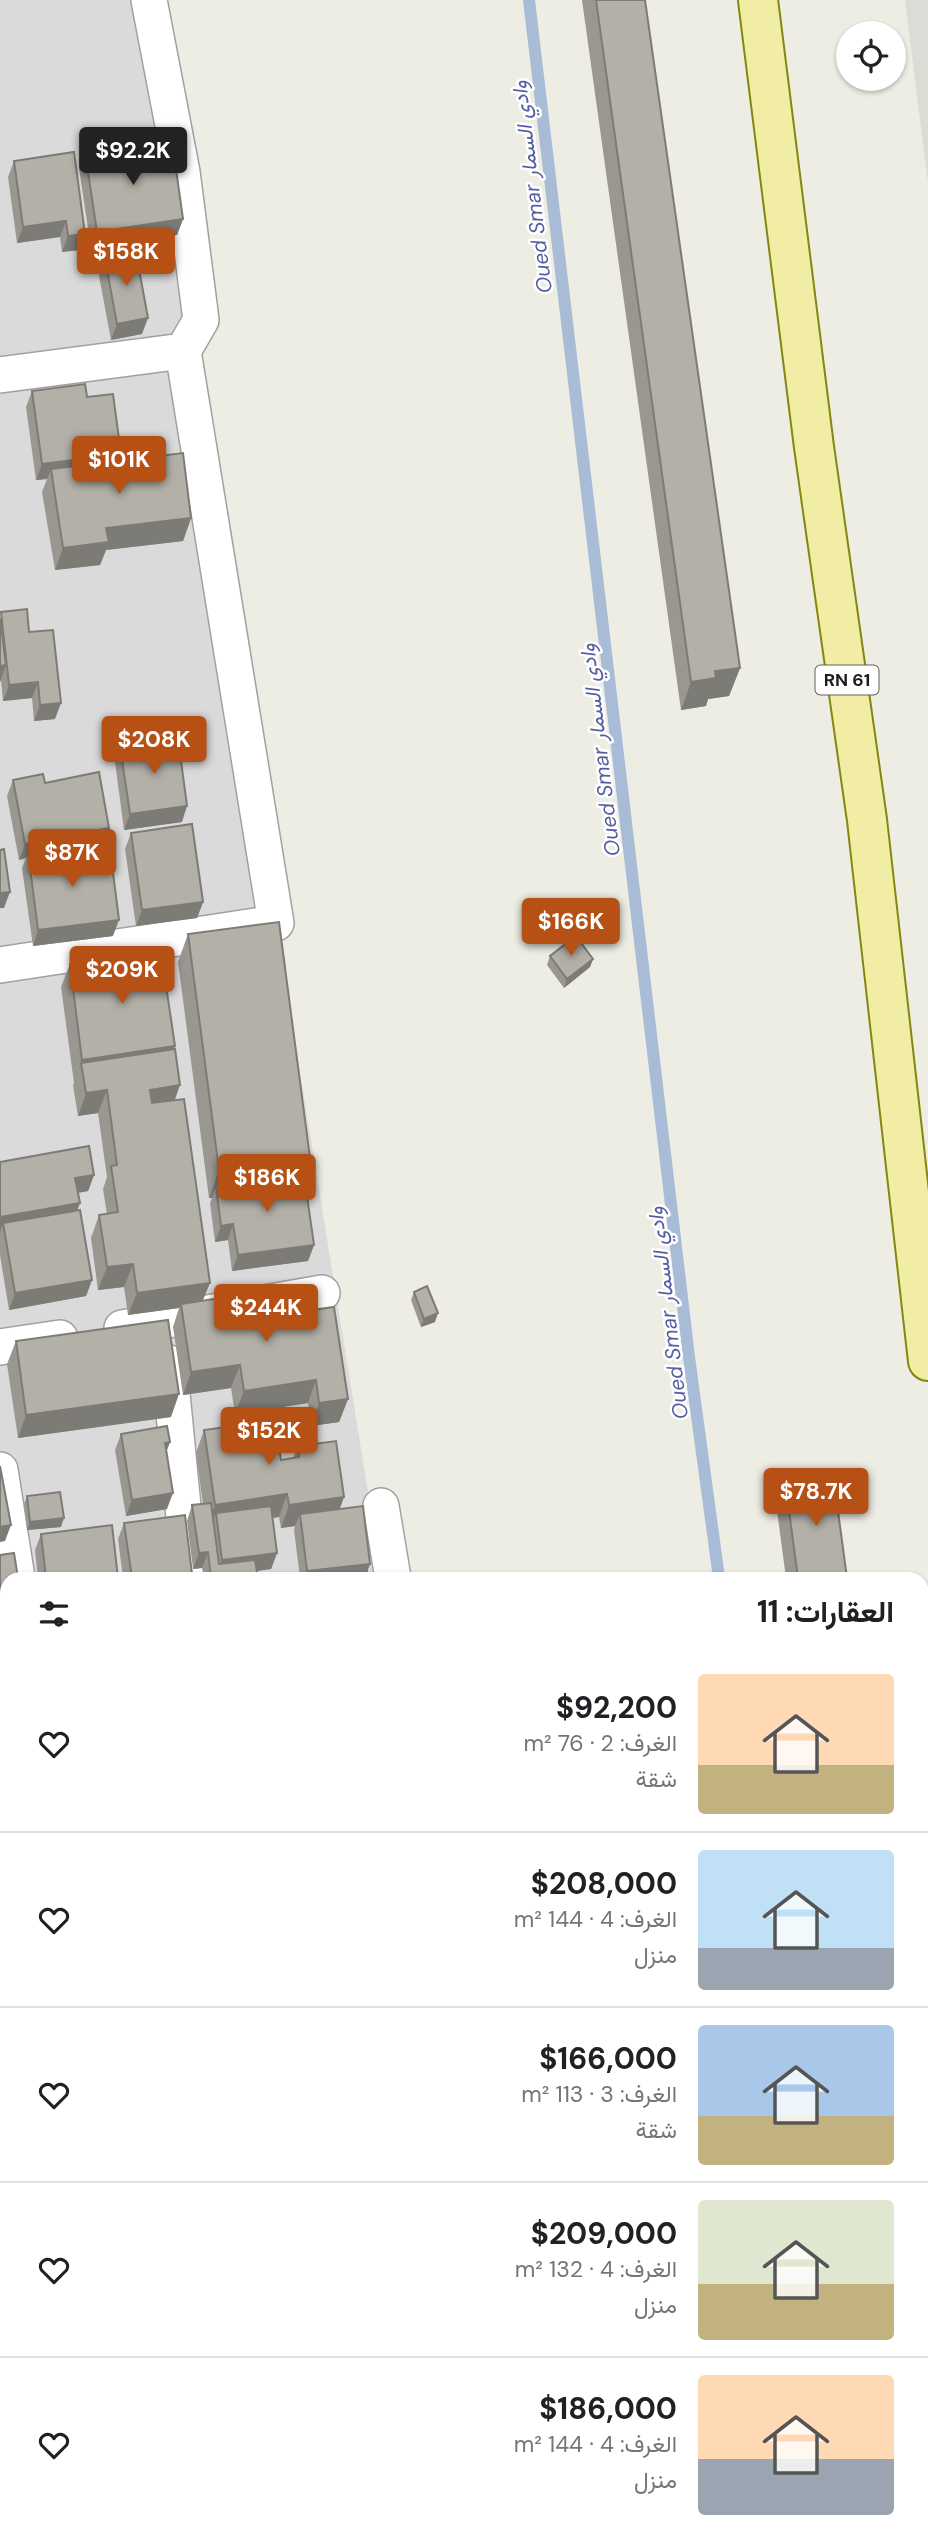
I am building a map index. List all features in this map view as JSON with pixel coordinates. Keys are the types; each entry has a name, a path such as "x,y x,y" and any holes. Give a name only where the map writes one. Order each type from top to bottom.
{"main road":[{"name":"RN 61","path":"758,0 814,447 867,820 928,1361"}],"street":[{"path":"0,964 276,923 183,351 201,320 182,172 149,0"},
{"path":"0,375 183,351"},
{"path":"0,1347 322,1293"},
{"path":"165,1321 189,1572"},
{"path":"0,1470 16,1572"},
{"path":"381,1506 392,1572"}],"shaded area":[{"path":"0,0 149,0 201,320 183,351 381,1572 0,1572"},
{"path":"905,0 928,0 928,183"}],"building":[{"path":"596,0 645,0 740,668 715,671 716,678 691,682"},
{"path":"150,142 152,158 174,155 183,219 97,232 85,152"},
{"path":"74,152 85,234 68,236 66,221 23,227 14,161"},
{"path":"136,253 148,318 117,324 105,259"},
{"path":"85,384 87,397 113,394 121,454 42,464 32,391"},
{"path":"183,453 191,518 106,528 109,542 63,548 51,469"},
{"path":"27,609 29,632 53,630 61,703 40,705 38,682 9,685 1,612"},
{"path":"0,618 6,665 0,666"},
{"path":"178,738 187,806 130,814 120,746"},
{"path":"99,772 109,828 25,844 13,780 43,774 45,783"},
{"path":"192,824 203,902 142,910 131,833"},
{"path":"75,846 77,862 111,857 119,920 38,930 28,852"},
{"path":"4,849 10,892 0,893 0,850"},
{"path":"279,922 310,1158 219,1170 188,934"},
{"path":"576,936 593,959 567,979 550,956"},
{"path":"161,952 175,1046 82,1060 70,964"},
{"path":"175,1049 180,1085 150,1090 152,1103 184,1099 210,1283 137,1293 133,1264 107,1267 99,1215 118,1212 111,1166 117,1165 107,1090 86,1093 81,1063"},
{"path":"89,1146 94,1175 75,1178 80,1203 0,1217 0,1162"},
{"path":"304,1175 314,1245 238,1255 233,1224 221,1226 216,1186"},
{"path":"80,1210 92,1280 15,1293 3,1223"},
{"path":"427,1286 438,1313 424,1319 414,1292"},
{"path":"260,1292 263,1317 334,1307 348,1399 319,1403 316,1380 244,1391 240,1365 191,1372 181,1304"},
{"path":"168,1320 179,1394 26,1415 16,1341"},
{"path":"275,1420 281,1460 299,1457 298,1446 336,1441 344,1497 289,1505 287,1494 215,1505 204,1430"},
{"path":"167,1426 170,1442 165,1443 173,1493 132,1500 121,1434"},
{"path":"0,1466 11,1525 0,1527"},
{"path":"833,1474 846,1572 797,1572 785,1481"},
{"path":"60,1492 64,1518 30,1522 27,1496"},
{"path":"211,1503 219,1564 255,1560 257,1572 210,1572 208,1552 199,1553 192,1505"},
{"path":"271,1506 277,1553 222,1560 216,1513"},
{"path":"363,1506 370,1564 307,1571 300,1514"},
{"path":"185,1515 192,1572 131,1572 124,1523"},
{"path":"112,1525 117,1572 45,1572 41,1534"},
{"path":"14,1553 17,1572 0,1572 0,1555"}],"waterway":[{"name":"Oued Smar وادي السمار","path":"529,0 689,1357 718,1572"}]}
